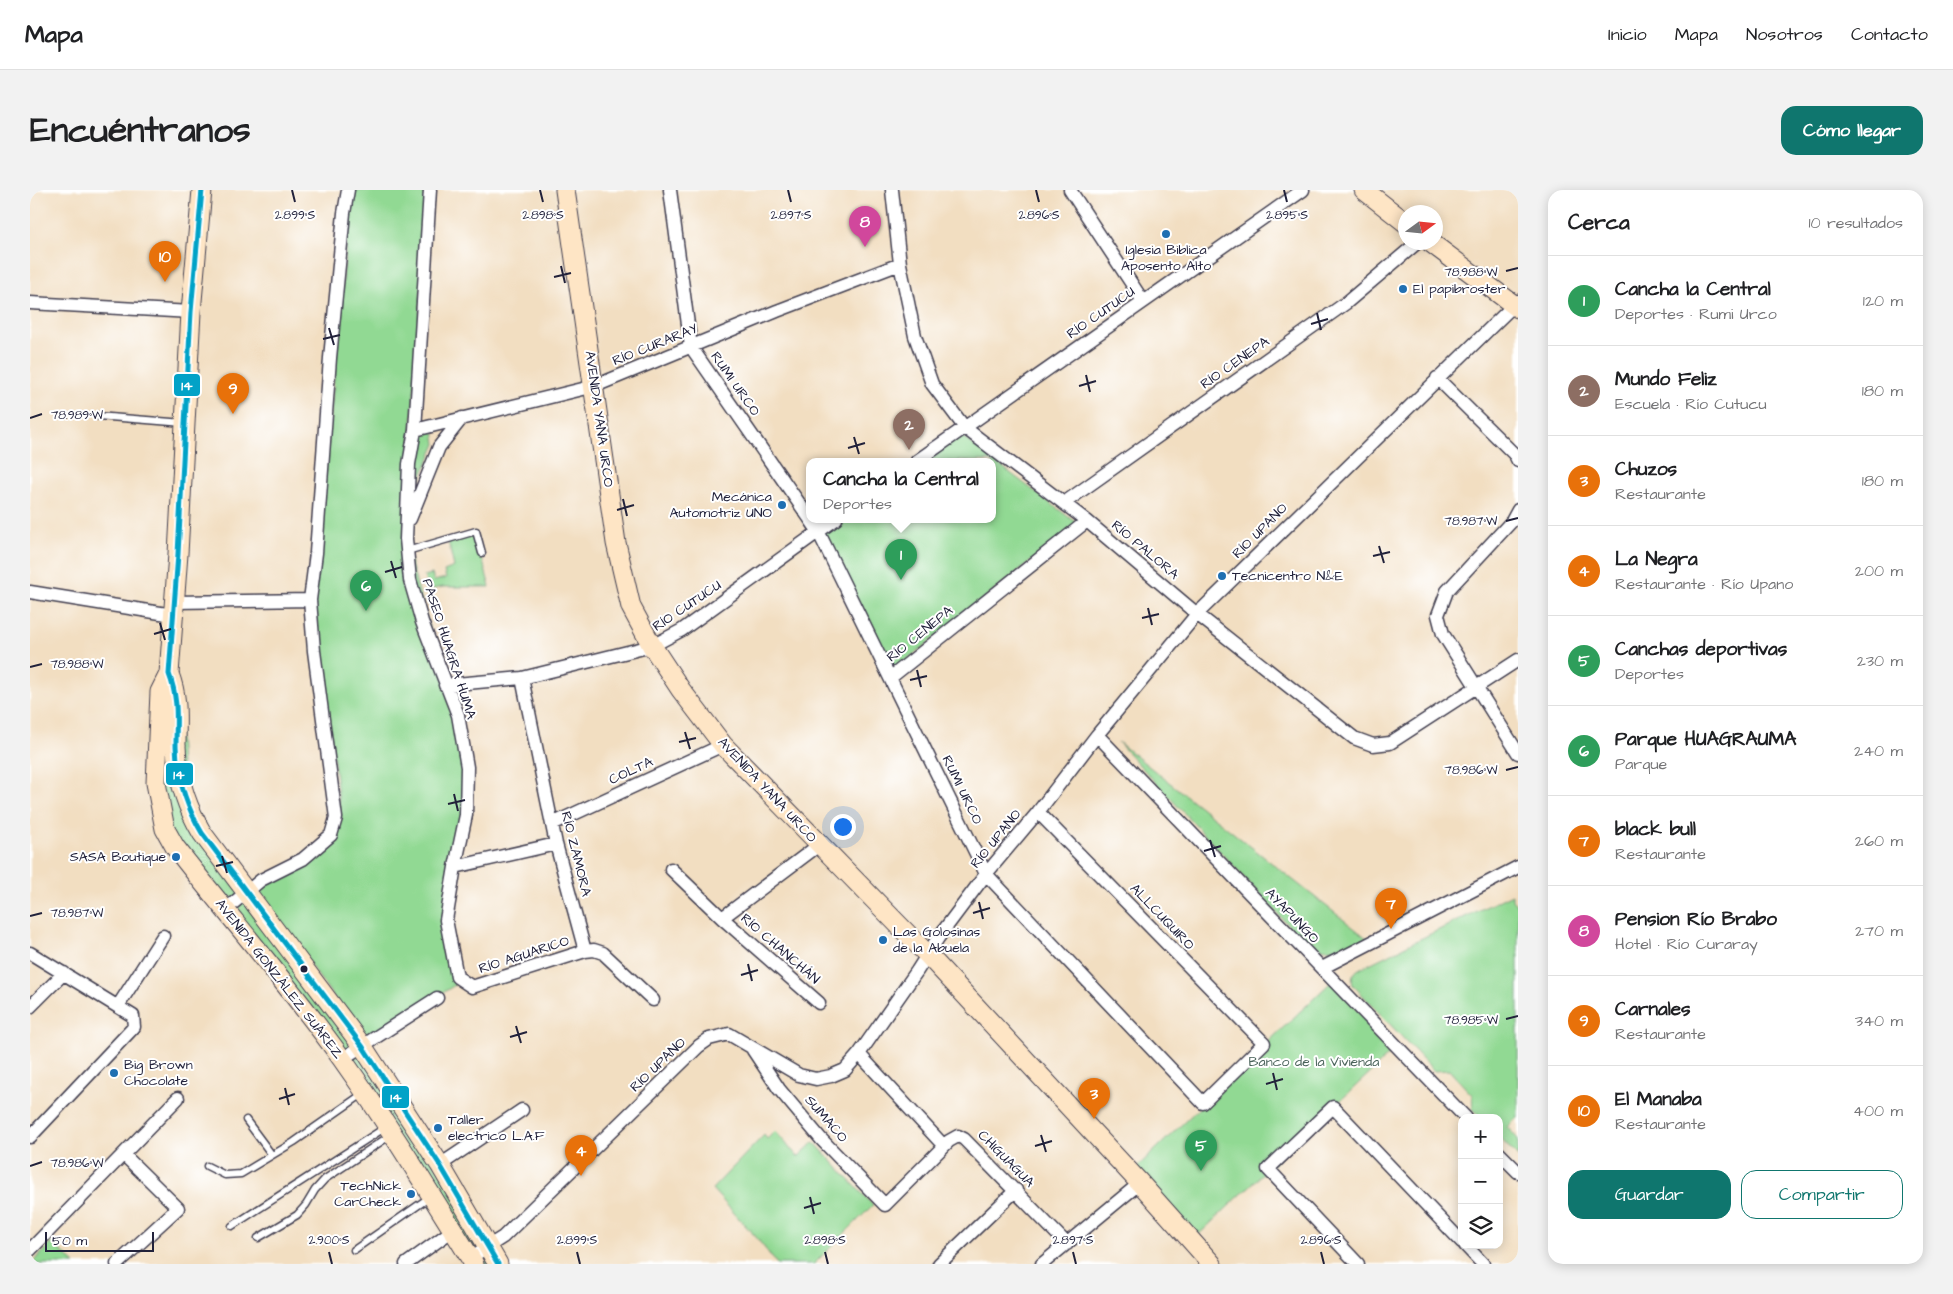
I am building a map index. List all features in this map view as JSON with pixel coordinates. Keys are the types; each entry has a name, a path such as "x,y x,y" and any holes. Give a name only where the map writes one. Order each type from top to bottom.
{"main road":[{"name":"AVENIDA GONZÁLEZ SUÁREZ","path":"202,190 191,312 169,674 160,692 156,783 159,806 165,829 175,847 342,1059 390,1130 472,1261"},
{"name":"AVENIDA YANA URCO","path":"565,190 595,386 616,543 631,607 652,646 681,690 723,745 927,954 1140,1183 1211,1264"},
{"path":"1364,190 1398,218"},
{"path":"1441,250 1517,304"},
{"name":"AVENIDA GONZÁLEZ SUÁREZ","path":"169,674 176,691 178,773 191,815 202,833 363,1047 440,1164 498,1264"}],"street":[{"path":"225,910 261,880 303,859 331,835 336,818 314,651 310,600 316,553 341,242 348,190"},
{"name":"PASEO HUAGRA HUMA","path":"430,190 415,430 409,464 406,528 407,551 410,580 422,622 458,715 467,767 466,815 454,867 446,920 457,977 472,987"},
{"name":"RUMI URCO","path":"670,190 691,347 806,513"},
{"name":"RÍO PALORA","path":"892,190 900,264 915,336 932,384 965,428 1087,521 1197,614 1354,738 1373,745 1390,743 1518,660"},
{"path":"1070,190 1143,301"},
{"name":"RÍO CUTUCU","path":"921,458 1303,190"},
{"name":"RÍO CENEPA","path":"1064,503 1346,303 1409,250"},
{"name":"RÍO CURARAY","path":"415,430 595,386 777,311 900,264"},
{"path":"30,303 191,312"},
{"name":"RÍO UPANO","path":"472,1261 488,1246 503,1236 699,1046 709,1039 729,1034 799,1075 816,1079 846,1070 917,971 927,954 986,874 1197,614 1438,378 1517,304"},
{"path":"1438,378 1515,455 1518,461"},
{"path":"406,528 439,448 462,418"},
{"path":"1518,510 1512,521 1447,591 1438,616 1443,634 1518,753"},
{"name":"RÍO CENEPA","path":"890,678 1087,521"},
{"name":"RUMI URCO","path":"813,523 986,874 1203,1103"},
{"name":"RÍO CUTUCU","path":"445,685 522,678 652,646 682,630 830,523"},
{"path":"30,592 174,609 310,600"},
{"name":"RÍO ZAMORA","path":"522,678 556,844 585,951"},
{"name":"AYAPUNGO","path":"1097,735 1462,1114"},
{"name":"COLTA","path":"552,824 723,745"},
{"name":"ALLCUQUIRO","path":"1038,812 1264,1043 1203,1103"},
{"path":"454,867 556,844"},
{"name":"RÍO CHANCHÁN","path":"722,918 819,845"},
{"path":"1322,968 1518,867"},
{"name":"RÍO CHANCHÁN","path":"671,869 722,918 818,1003"},
{"path":"118,1006 163,936"},
{"path":"585,951 594,950 603,953 653,1000"},
{"name":"RÍO AGUARICO","path":"472,987 585,951"},
{"path":"30,953 133,1016 134,1027 30,1137"},
{"path":"30,1008 64,973"},
{"path":"342,1059 437,998"},
{"name":"SUMACO","path":"752,1048 780,1089 809,1124 885,1205 944,1146"},
{"path":"859,1054 944,1146"},
{"path":"30,1250 178,1098"},
{"path":"1358,1264 1268,1169 1333,1107 1458,1238"},
{"path":"440,1164 522,1110"},
{"name":"CHIGUAGUA","path":"944,1146 953,1138 958,1136 964,1138 1067,1244"},
{"path":"117,1264 178,1208 124,1155"},
{"path":"1503,1156 1518,1172"},
{"path":"1042,1264 1140,1183"},
{"path":"940,1264 1016,1190"},
{"path":"406,1264 453,1230"},
{"path":"1469,1249 1483,1264"}],"lane":[{"path":"97,416 185,423"},
{"path":"407,551 476,531 482,553"},
{"path":"207,1166 225,1175 241,1174 272,1156 365,1093"},
{"path":"246,1120 272,1156"},
{"path":"232,1226 390,1130"},
{"path":"258,1238 297,1215 325,1179 390,1130"},
{"path":"354,1250 431,1196"}],"green space":[{"path":"354,190 428,190 404,540 455,716 465,767 464,816 445,920 455,985 366,1041 258,894 262,887 306,863 341,819 314,600 349,213"},
{"path":"434,430 436,444 415,491 420,434"},
{"path":"960,435 990,458 927,458"},
{"path":"996,462 1078,524 893,671 823,532 836,523 996,523"},
{"path":"475,533 490,587 443,587 429,590 424,576 432,574 434,581 446,578 444,571 454,567 448,541"},
{"path":"177,707 183,795 337,1010 498,1264 474,1264 380,1116 175,847 156,783"},
{"path":"1118,742 1368,939 1351,945 1326,949 1309,944 1301,939"},
{"path":"1512,894 1512,900 1518,907 1518,1117 1507,1127 1518,1139 1518,1157 1503,1141 1503,1114 1477,1114 1473,1110 1472,1095 1449,1070 1434,1071 1353,985 1352,978 1359,969"},
{"name":"Banco de la Vivienda","path":"1331,982 1395,1049 1196,1237 1133,1171"},
{"path":"775,1131 798,1157 814,1142 873,1205 814,1264 777,1264 756,1237 712,1189 764,1135 767,1139"},
{"path":"52,1242 75,1264 31,1264"}],"transit line":[{"name":"14","path":"202,190 191,312 178,554 169,674 176,701 176,746 178,769 183,791 191,813 202,833 363,1047 440,1165 498,1264"}],"place":[{"name":"Iglesia Biblica Aposento Alto","path":"1166,234"},
{"name":"Pension Río Brabo","path":"865,247"},
{"name":"El Manaba","path":"165,282"},
{"name":"El papibroster","path":"1403,289"},
{"name":"Carnales","path":"233,414"},
{"name":"Mundo Feliz","path":"909,450"},
{"name":"Mecánica Automotriz UNO","path":"782,505"},
{"name":"Tecnicentro N&E","path":"1222,576"},
{"name":"Cancha la Central","path":"901,580"},
{"name":"Parque HUAGRAUMA","path":"366,611"},
{"name":"SASA Boutique","path":"176,857"},
{"name":"black bull","path":"1391,929"},
{"name":"Las Golosinas de la Abuela","path":"883,940"},
{"name":"Big Brown Chocolate","path":"114,1073"},
{"name":"Chuzos","path":"1094,1119"},
{"name":"Taller electrico L.A.F","path":"438,1128"},
{"name":"Canchas deportivas","path":"1201,1171"},
{"name":"La Negra","path":"581,1176"},
{"name":"TechNick CarCheck","path":"411,1194"}]}
